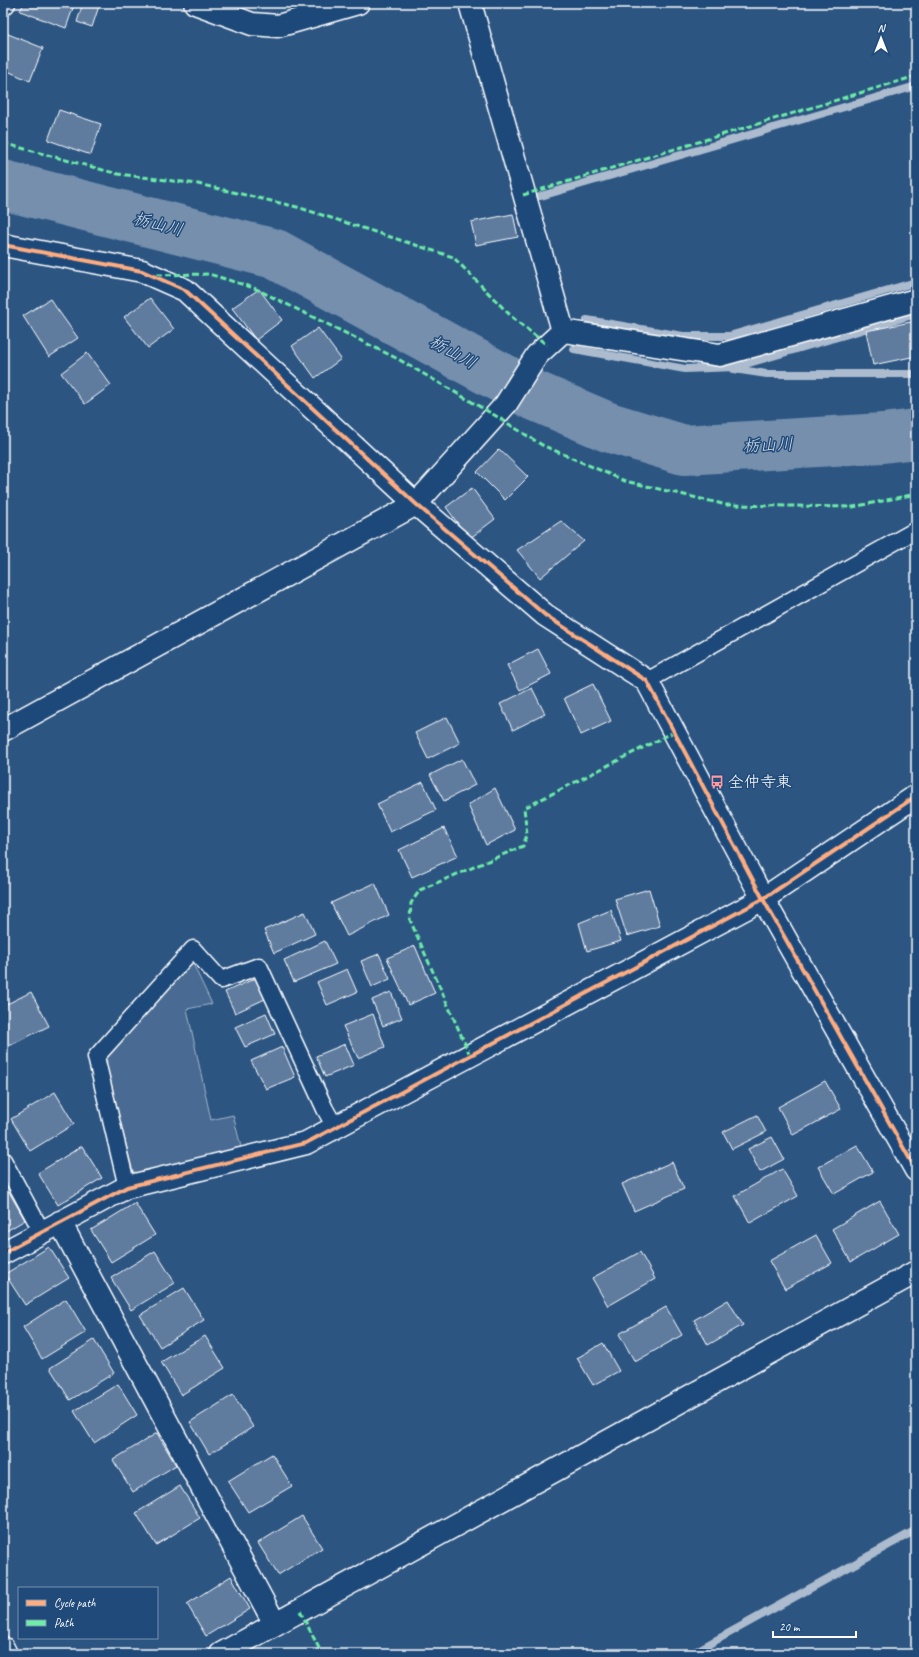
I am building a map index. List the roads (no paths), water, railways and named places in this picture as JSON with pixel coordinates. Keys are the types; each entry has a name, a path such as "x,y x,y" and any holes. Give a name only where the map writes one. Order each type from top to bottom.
{"street":[{"path":"196,3 252,24 278,26 358,3"},
{"path":"470,3 563,331"},
{"path":"3,245 142,271 185,290 416,504 545,615 647,681 763,899 916,1170"},
{"path":"563,331 720,355 916,300"},
{"path":"3,730 416,504 506,404 537,355 563,331"},
{"path":"3,1253 127,1187 306,1143 763,899 916,796"},
{"path":"51,1227 275,1624"},
{"path":"221,1654 916,1272"},
{"path":"3,1648 6,1654"}],"lane":[{"path":"647,681 916,530"},
{"path":"127,1187 96,1057 193,948 221,980 259,966 325,1109 335,1127"},
{"path":"3,1160 51,1227"}],"waterway":[{"path":"541,196 916,86"},
{"name":"栃山川","path":"3,185 275,254 533,395 608,427 684,450 883,438 916,434"},
{"path":"587,320 683,336 729,336 916,282"},
{"path":"574,349 685,369 735,367 916,314"},
{"path":"734,369 767,374 916,374"},
{"path":"691,1654 916,1530"}],"place":[{"name":"全仲寺東","path":"717,782"}]}
